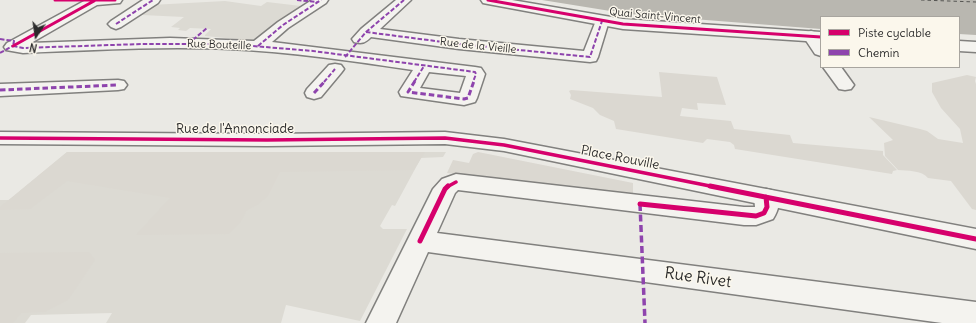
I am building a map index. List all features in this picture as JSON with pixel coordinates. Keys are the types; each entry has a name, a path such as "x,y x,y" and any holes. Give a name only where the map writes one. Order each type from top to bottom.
{"street":[{"path":"4,46 94,1 115,0"},
{"path":"116,24 153,0 157,0"},
{"path":"258,46 283,25 321,0"},
{"path":"314,93 366,32 404,0"},
{"name":"Quai Saint-Vincent","path":"488,0 623,24 816,36"},
{"name":"Rue de la Vieille","path":"366,32 459,44 590,57 602,21"},
{"path":"816,36 820,48"},
{"name":"Rue Bouteille","path":"4,46 23,48 188,44 258,46 340,63 424,66"},
{"path":"960,46 976,48"},
{"name":"Rue de la Vieille","path":"424,66 476,74 468,98 464,100 408,92 424,66"},
{"path":"833,68 845,85"},
{"path":"0,90 118,85"},
{"name":"Rue de l'Annonciade","path":"0,138 267,140 445,138 470,140"},
{"name":"Place Rouville","path":"470,140 976,239"},
{"path":"381,323 445,189 450,184 456,182 744,216 756,216 764,213 767,207 766,197"},
{"name":"Rue Rivet","path":"420,241 976,315"}],"shaded area":[{"path":"542,0 976,0 976,35 960,34 960,16 820,16 820,29 629,14"},
{"path":"225,1 261,6 267,2 301,6 303,8 256,41 205,36 211,29 190,28 186,31 178,30 180,28 171,27 184,17 142,15 151,5"},
{"path":"659,72 717,77 726,105 697,103 698,110 682,108 680,116 731,121 734,129 790,135 793,143 883,151 883,155 897,170 893,171 892,174 735,149 734,145 730,142 707,139 703,143 616,129 614,121 600,115 593,108 570,99 571,95 569,91 571,90 662,97"},
{"path":"967,75 976,77 976,210 972,209 951,181 928,178 918,172 898,170 885,156 884,143 893,140 869,117 927,131 938,139 963,143 960,129 941,108 932,92 932,83"},
{"path":"67,152 446,152 443,157 421,158 395,206 392,205 380,226 383,229 407,229 360,321 286,305 281,323 106,323 112,313 31,315 25,323 0,323 0,200 9,200"},
{"path":"67,152 425,152 414,170 280,172 268,196 257,205 246,211 242,220 229,234 136,235 170,198 67,181 30,209 0,210 0,207"},
{"path":"478,152 633,183 633,194 447,173 453,160 469,163 473,154"},
{"path":"89,252 95,260 68,300 45,312 21,313 13,323 0,323 0,253"}],"ferry route":[{"path":"921,0 976,2"}],"marked path":[{"path":"116,24 153,0"},
{"path":"297,0 317,2"},
{"path":"258,46 283,25 321,0"},
{"path":"345,57 366,32 404,0"},
{"path":"366,32 459,44 590,57 602,21"},
{"path":"188,44 207,28"},
{"path":"0,39 14,41 13,46"},
{"path":"13,46 23,48 200,43 313,51 475,72 476,74 468,98 464,99 408,92 424,66"},
{"path":"0,53 16,44"},
{"path":"314,93 335,69"},
{"path":"0,90 118,85"},
{"path":"640,204 645,323"}],"cycle path":[{"path":"55,0 115,0"},
{"path":"488,0 623,24 820,37"},
{"path":"13,46 94,1"},
{"path":"0,138 267,140 445,138 470,140 504,145 976,239"},
{"path":"420,241 445,189 450,184 456,182"},
{"path":"640,204 756,216 764,213 767,207 766,197"}]}
